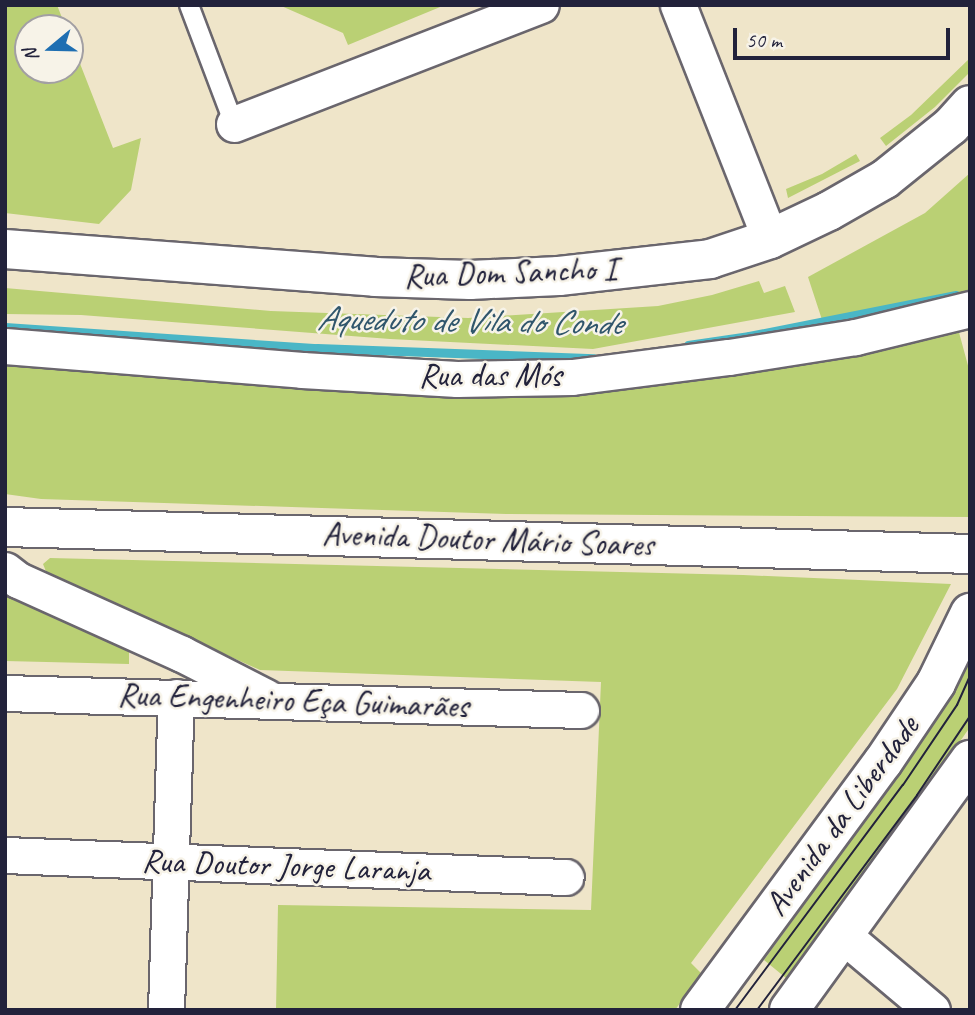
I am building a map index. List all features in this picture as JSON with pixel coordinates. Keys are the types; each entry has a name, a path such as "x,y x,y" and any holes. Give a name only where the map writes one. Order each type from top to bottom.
{"street":[{"path":"234,124 541,5"},
{"path":"678,5 770,239"},
{"name":"Rua Dom Sancho I","path":"5,249 375,277 470,280 658,266 710,259 770,239 886,179 951,125 970,105"},
{"name":"Rua das Mós","path":"5,346 302,370 457,379 572,377 729,357 855,337 970,309"},
{"name":"Avenida Doutor Mário Soares","path":"5,527 970,554"},
{"path":"5,570 18,580 182,654 275,702"},
{"name":"Avenida da Liberdade","path":"700,1010 883,762 936,683 970,613"},
{"name":"Rua Engenheiro Eça Guimarães","path":"5,693 581,710"},
{"path":"166,1010 176,697"},
{"path":"789,1010 970,760"},
{"name":"Rua Doutor Jorge Laranja","path":"5,855 566,877"},
{"path":"844,936 932,1010"}],"lane":[{"path":"188,5 234,124"}],"green space":[{"path":"5,5 57,5 61,14 14,14 14,84 84,84 84,74 113,148 141,138 131,190 99,224 5,213"},
{"path":"279,5 445,5 348,45 343,33"},
{"path":"970,58 970,72 935,107 886,146 880,138 911,115"},
{"path":"856,154 860,161 788,198 786,189 822,174"},
{"path":"970,173 970,299 825,329 808,277 925,213"},
{"path":"759,281 764,293 785,286 795,312 593,349 390,339 81,315 5,314 5,288 271,311 468,318 658,306 712,295"},
{"path":"957,325 970,373 970,517 506,514 41,499 5,494 5,357 307,384"},
{"path":"50,558 743,575 951,584 897,689 691,963 702,974 675,1010 276,1010 278,905 591,910 601,682 260,670 47,574 43,564"},
{"path":"5,592 129,647 129,664 5,661"},
{"path":"970,651 970,727 907,818 786,978 764,960 915,751"}],"waterway":[{"name":"Aqueduto de Vila do Conde","path":"688,345 749,336 956,295"},
{"name":"Aqueduto de Vila do Conde","path":"5,327 317,348 594,358"}],"tram line":[{"path":"735,1010 903,785 957,705 970,676"},
{"path":"757,1010 917,795 970,716"}]}
